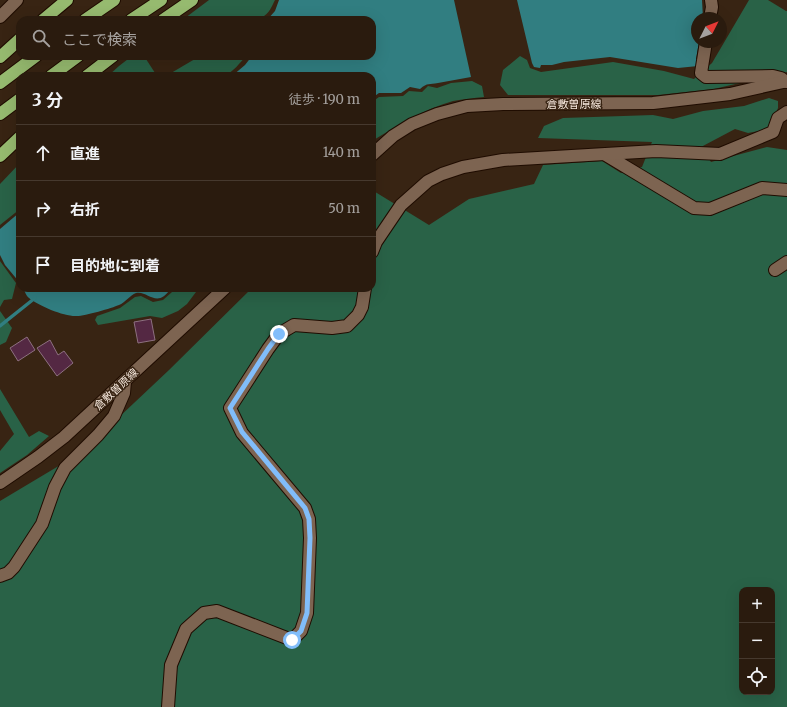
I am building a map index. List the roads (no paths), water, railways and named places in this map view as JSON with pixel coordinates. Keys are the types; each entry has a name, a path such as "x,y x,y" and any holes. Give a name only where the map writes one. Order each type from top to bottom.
{"highway":[{"path":"48,16 67,0"},
{"path":"91,16 114,0"},
{"path":"137,16 161,0"},
{"path":"169,16 192,0"},
{"path":"0,56 16,42"},
{"path":"0,83 31,60"},
{"path":"56,72 73,60"},
{"path":"92,72 108,60"},
{"path":"0,114 16,102"},
{"path":"0,156 16,141"}],"street":[{"path":"0,17 17,0"},
{"path":"711,0 711,12"},
{"path":"705,48 701,73 706,77 773,76 786,81"},
{"name":"倉敷曽原線","path":"376,151 393,136 412,124 437,114 467,106 503,104 653,103 730,94 786,81"},
{"path":"376,242 401,206 428,181 442,174 463,167 503,160 656,152 720,154 773,132 778,118 787,112"},
{"path":"606,155 694,208 710,209 762,188 787,190"},
{"path":"775,270 787,262"},
{"name":"倉敷曽原線","path":"0,483 38,458 64,437 221,292"},
{"path":"168,707 171,665 186,628 204,612 217,612 292,640 301,631 307,613 310,538 309,519 305,508 242,432 230,408 279,334 294,325 332,328 347,326 358,315 362,307 364,292"},
{"path":"0,576 8,573 14,567 42,524 55,487 65,468 98,435 114,416 124,393 125,381"}],"water":[{"path":"279,0 454,0 471,77 429,84 420,89 410,87 401,93 379,93 376,95 376,72 237,72 249,60 376,60 376,16 271,16 275,11"},
{"path":"517,0 702,0 703,12 691,12 691,48 698,48 696,59 699,59 698,66 678,68 610,57 564,62 552,65 541,65 540,68 534,67"},
{"path":"16,215 16,278 5,265 0,255 0,229"},
{"path":"25,292 168,292 161,298 153,298 145,294 136,293 119,305 81,316 72,316 59,313 33,301"}],"waterway":[{"path":"0,326 35,298"}]}
